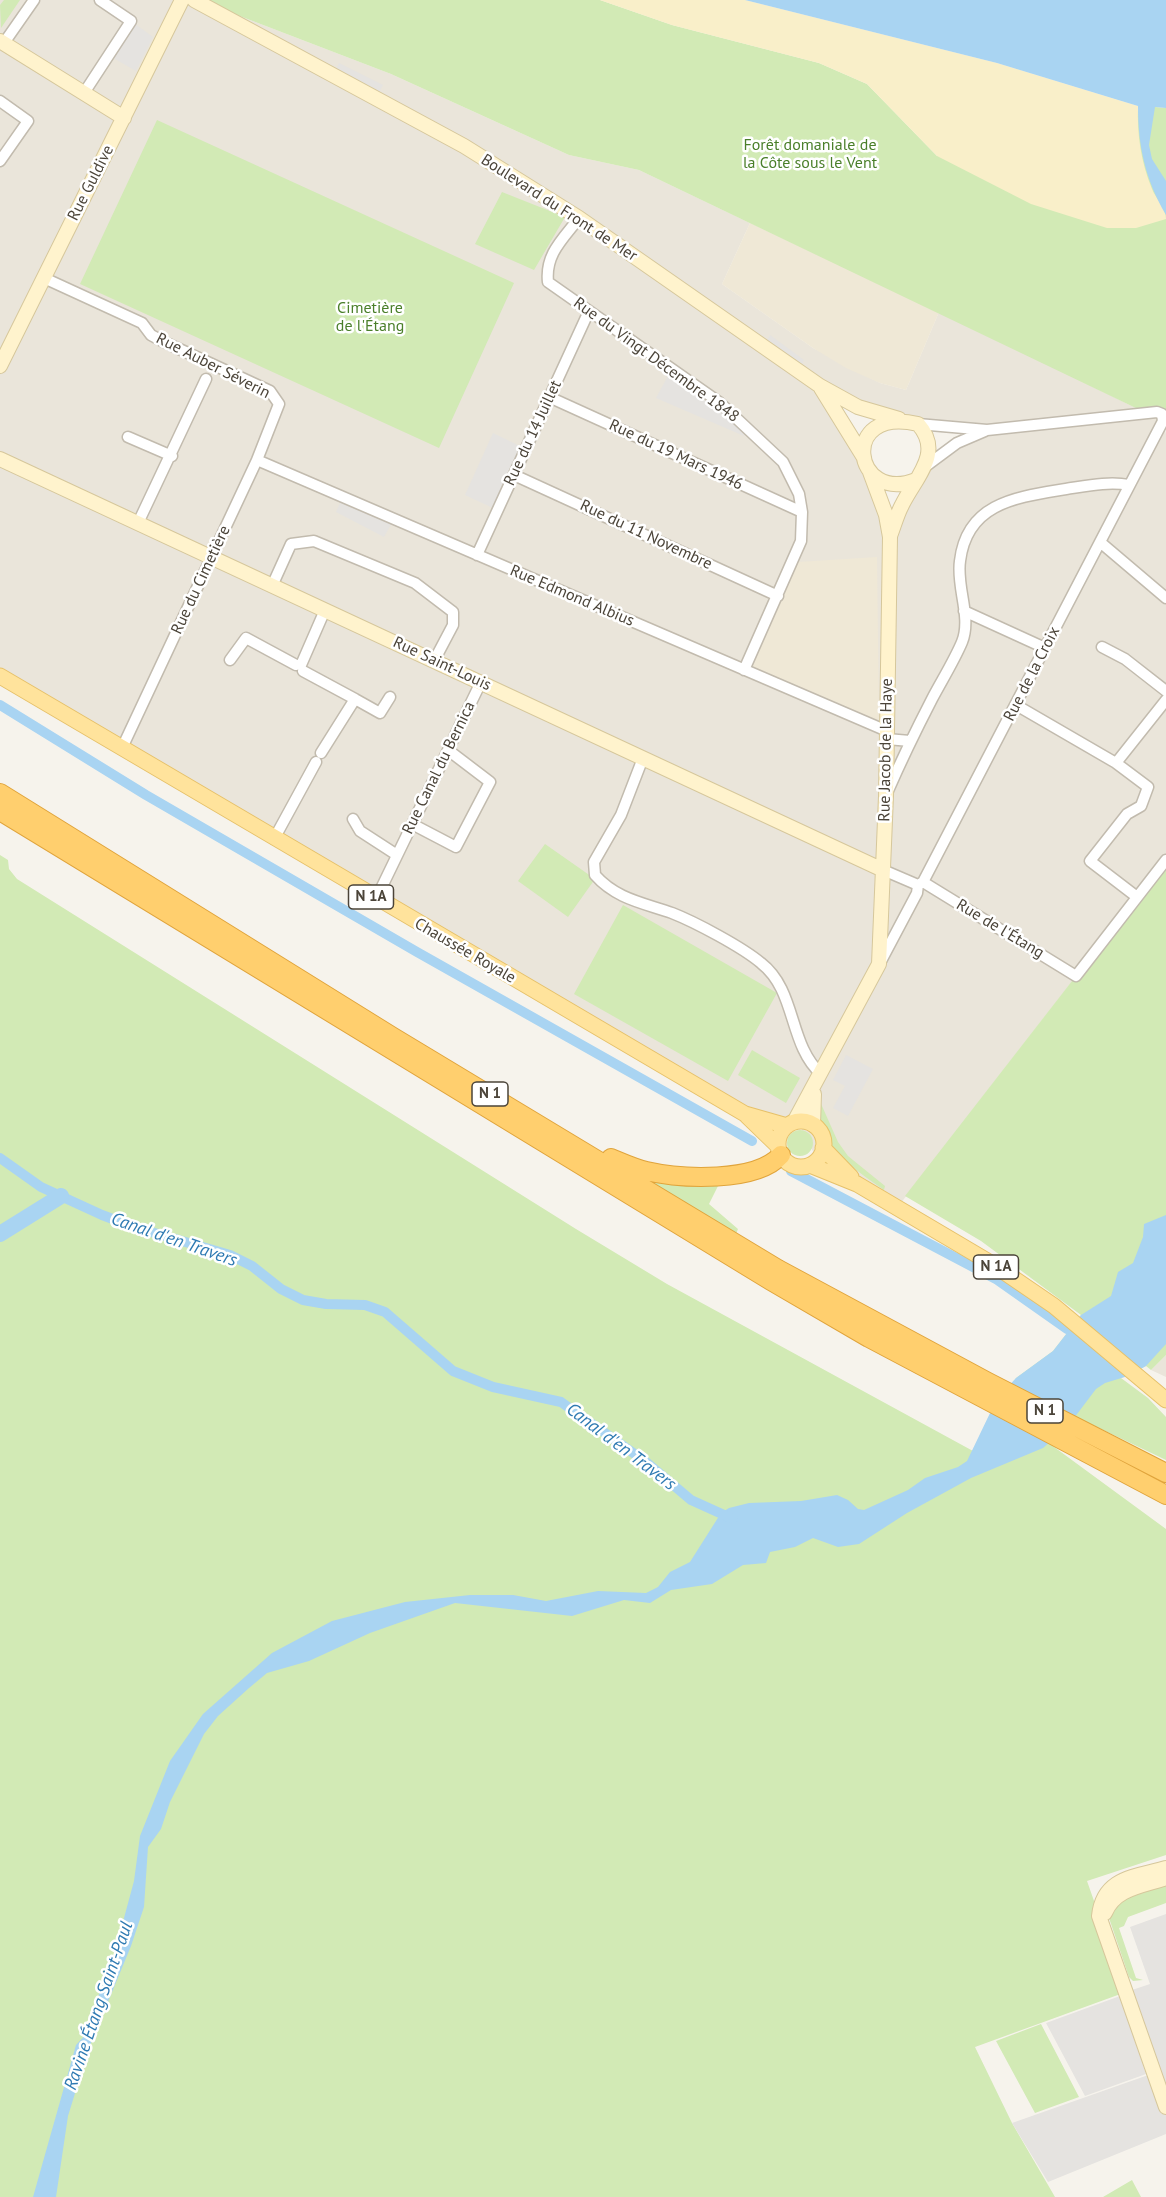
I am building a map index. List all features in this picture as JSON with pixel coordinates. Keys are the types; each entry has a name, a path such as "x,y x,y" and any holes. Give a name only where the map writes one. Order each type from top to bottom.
{"highway":[{"name":"N 1","path":"0,793 393,1037 548,1128 778,1269 982,1387 1064,1442 1166,1495"},
{"name":"N 1","path":"0,811 696,1237 869,1338 1101,1441 1166,1473"},
{"path":"548,1128 635,1168 669,1174 744,1173 769,1166 780,1151"},
{"path":"1128,1475 1166,1500"}],"main road":[{"name":"Chaussée Royale","path":"0,676 745,1114 780,1151"},
{"name":"Chaussée Royale","path":"745,1114 791,1124"},
{"path":"803,1121 813,1125 822,1135 824,1148 819,1158 810,1165 791,1165 780,1151 782,1131 791,1124 803,1121"},
{"name":"N 1A","path":"824,1148 857,1184"},
{"name":"N 1A","path":"810,1165 857,1184 994,1265 1054,1306 1160,1396 1166,1408"}],"street":[{"path":"34,0 2,42 124,118"},
{"path":"84,93 131,21 100,0"},
{"name":"Rue Guldive","path":"0,366 182,0"},
{"name":"Boulevard du Front de Mer","path":"195,0 464,146 579,218 820,386 858,407 899,419"},
{"path":"0,101 28,121 0,161"},
{"name":"Rue du Vingt Décembre 1848","path":"579,218 549,259 546,266 548,282 719,402 783,462 799,494 802,513 801,541 744,670"},
{"name":"Rue Auber Séverin","path":"44,278 142,323 151,335 162,341 270,391 279,404 278,411"},
{"name":"Rue du 14 Juillet","path":"477,555 589,311"},
{"name":"Rue Auber Séverin","path":"138,523 172,456 206,380"},
{"name":"Boulevard du Front de Mer","path":"820,386 863,456"},
{"name":"Rue du 19 Mars 1946","path":"549,397 802,513"},
{"name":"Rue du Cimetière","path":"122,748 212,558 278,411"},
{"name":"Rue de la Croix","path":"791,1124 818,1080 1163,421 1162,414 1157,412 987,430 918,424"},
{"path":"899,419 918,424 928,444 926,466 916,480 900,485 889,484 870,472 863,456 870,433 888,420 899,419"},
{"name":"Rue de la Croix","path":"926,466 957,443 987,430"},
{"path":"128,437 172,456"},
{"name":"Rue Saint-Louis","path":"0,459 883,870"},
{"name":"Rue Edmond Albius","path":"257,460 744,670 887,735 910,741"},
{"name":"Rue Jacob de la Haye","path":"870,472 886,515 890,537 886,796 879,964"},
{"name":"Rue du 11 Novembre","path":"514,475 778,596"},
{"name":"Rue Jacob de la Haye","path":"890,537 900,507 916,480"},
{"path":"886,796 910,741 962,641 964,611 959,562 964,538 975,523 995,506 1019,496 1106,484 1130,485"},
{"path":"272,586 291,544 304,540 314,541 415,583 453,612 453,625 434,661"},
{"path":"1100,542 1166,598"},
{"path":"300,667 325,610"},
{"path":"964,611 1045,648"},
{"path":"230,660 246,638 380,713 390,697"},
{"path":"1102,647 1125,659 1166,691"},
{"name":"Rue Canal du Bernica","path":"376,899 481,682"},
{"path":"274,838 355,699"},
{"path":"1116,763 1166,700"},
{"path":"1016,705 1116,763 1148,787 1141,806 1127,814 1090,861 1137,897 1166,860"},
{"path":"412,824 456,847 490,782 448,750"},
{"path":"643,758 621,815 594,862 595,875 614,892 675,914 762,964 782,988 805,1055 818,1080"},
{"name":"Rue Canal du Bernica","path":"353,819 360,831 397,855"},
{"name":"Rue de l'Étang","path":"883,870 920,884 1076,976 1137,897"},
{"name":"Rue de la Croix","path":"813,1125 818,1080"},
{"path":"1166,1868 1128,1879 1107,1890 1101,1902 1099,1916 1166,2107"},
{"path":"1105,1930 1105,1912 1111,1901 1133,1888 1166,1878"}],"shaded area":[{"path":"0,0 198,0 391,74 569,155 639,170 750,223 722,284 813,348 880,383 906,390 939,312 1163,421 1166,434 1166,860 897,1208 816,1156 804,1137 800,1123 773,1122 0,676","holes":["821,387 918,424 986,431 926,466 890,535 863,456"]},
{"path":"131,21 153,37 136,71 108,55"},
{"path":"339,63 383,85 379,93 335,71"},
{"path":"750,223 939,312 906,390 880,383 846,368 813,348 722,284"},
{"path":"770,335 804,360 801,366 767,341"},
{"path":"669,374 740,426 744,436 656,398"},
{"path":"493,433 526,449 497,510 465,495"},
{"path":"343,497 394,519 384,537 336,512"},
{"path":"877,557 879,725 751,669 798,562"},
{"path":"846,1055 873,1069 848,1116 833,1108 845,1086 833,1080"},
{"path":"1166,1355 1166,1377 1151,1370"},
{"path":"1166,1914 1166,2085 1159,2088 1166,2100 1166,2134 1048,2182 1012,2123 1154,2073 1126,1992 1150,1984 1130,1927"},
{"path":"1120,1996 1146,2074 1085,2096 1046,2023"}],"green space":[{"path":"4,0 20,0 1,28 0,5"},
{"name":"Forêt domaniale de la Côte sous le Vent","path":"198,0 600,0 672,25 819,63 867,84 937,156 1155,107 1166,108 1166,420 1163,421 639,170 569,155 391,74"},
{"name":"Cimetière de l'Étang","path":"157,120 514,283 439,448 80,284"},
{"path":"502,192 565,217 534,270 475,244"},
{"path":"545,844 595,879 568,917 518,881"},
{"path":"0,855 8,860 9,869 17,879 576,1229 667,1284 973,1451 1016,1378 1053,1351 1081,1315 981,1241 905,1196 1166,860 1166,1355 1151,1370 1146,1366 1121,1378 1148,1398 1166,1417 1166,1460 1076,1417 1050,1444 1166,1529 1166,1855 1087,1881 1126,1992 975,2047 1012,2123 1055,2197 0,2197"},
{"path":"623,905 777,993 728,1081 574,994"},
{"path":"752,1050 800,1078 786,1103 738,1075"},
{"path":"818,1097 838,1142 848,1156 885,1186 884,1190 847,1162 828,1140 818,1113"},
{"path":"800,1130 809,1134 813,1143 809,1152 800,1156 791,1152 787,1143 791,1134"},
{"path":"655,1179 720,1182 709,1204 738,1229 736,1234 653,1184"},
{"path":"1166,1885 1166,1903 1128,1917 1124,1926 1119,1928 1136,1978 1143,1980 1133,1981 1129,1977 1109,1918 1113,1903"},
{"path":"1041,2024 1079,2097 1035,2113 996,2041"},
{"path":"1132,2180 1141,2197 1103,2197"}],"sand":[{"path":"600,0 745,0 997,63 1138,106 1142,159 1152,189 1163,207 1166,219 1136,228 1107,228 1031,204 937,156 867,84 819,63 672,25"}],"water":[{"path":"745,0 1166,0 1166,108 1155,107 1149,145 1152,159 1166,181 1166,215 1144,162 1139,135 1138,106 997,63"},
{"name":"Ravine Étang Saint-Paul","path":"1166,1215 1166,1344 1146,1366 1096,1389 1068,1426 1043,1448 971,1478 907,1513 859,1544 838,1547 813,1538 795,1547 770,1552 766,1563 743,1565 712,1584 671,1590 650,1603 624,1600 572,1616 455,1603 370,1633 309,1661 267,1673 249,1688 218,1716 204,1734 170,1802 161,1829 148,1847 144,1907 131,1946 89,2048 68,2116 56,2197 33,2197 76,2045 89,2031 95,2005 114,1955 134,1881 140,1836 170,1761 203,1714 272,1653 332,1621 405,1602 470,1595 513,1595 546,1601 598,1591 646,1593 658,1587 670,1572 690,1562 721,1513 729,1508 749,1503 801,1501 837,1495 848,1500 858,1509 864,1510 908,1490 925,1478 958,1467 967,1461 991,1411 1003,1392 1016,1378 1053,1351 1081,1315 1111,1296 1118,1272 1133,1263 1143,1237 1144,1224"}],"waterway":[{"path":"0,705 146,795 417,952 752,1141"},
{"name":"Canal d'en Travers","path":"0,1158 41,1187 102,1215 134,1227 230,1255 252,1266 281,1289 303,1300 326,1304 365,1305 385,1312 453,1371 493,1387 561,1402 646,1462 691,1500 733,1519"},
{"path":"791,1171 996,1279 1067,1329"},
{"path":"0,1234 61,1196"}]}
